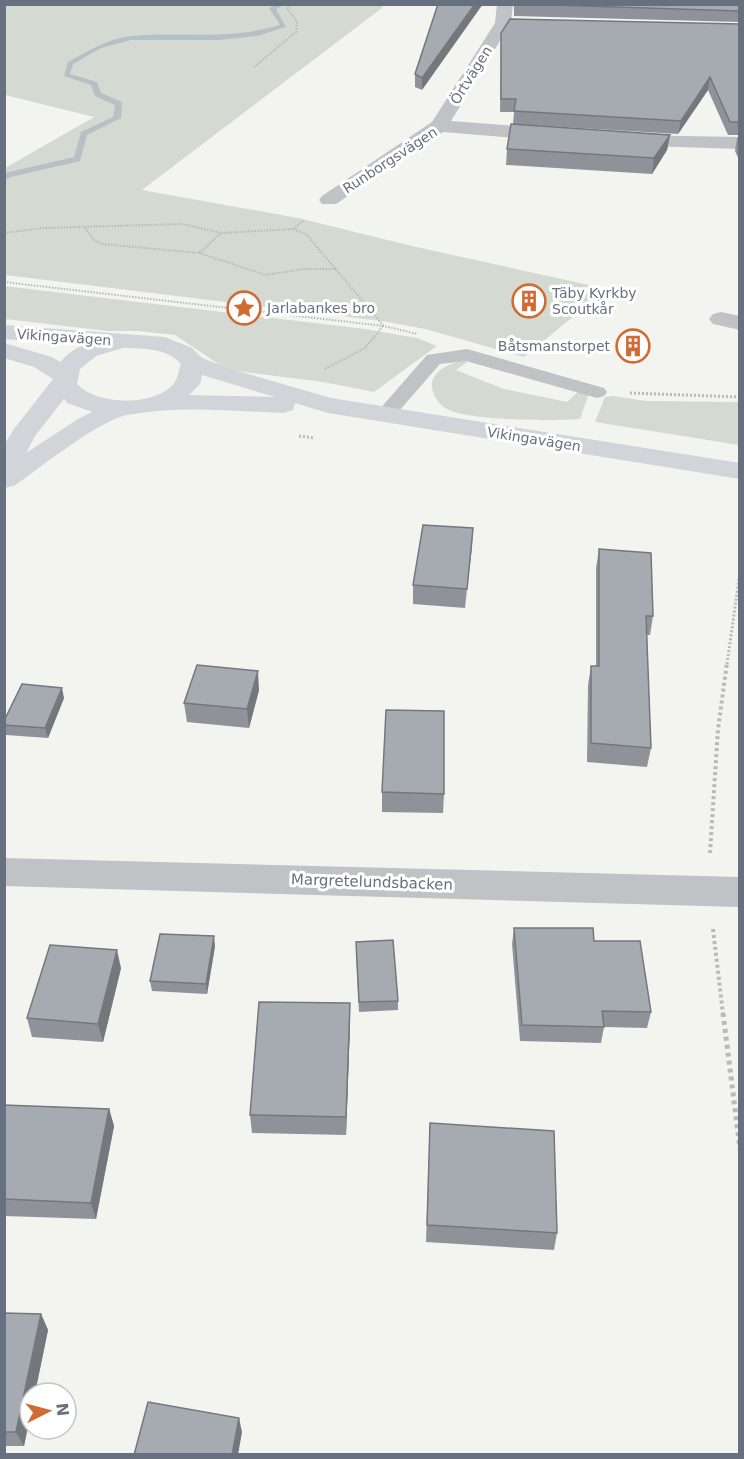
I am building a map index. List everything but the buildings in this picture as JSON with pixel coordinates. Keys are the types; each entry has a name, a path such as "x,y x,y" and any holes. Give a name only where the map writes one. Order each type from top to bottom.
{"main road":[{"name":"Vikingavägen","path":"4,332 165,344 183,353 193,363 265,388 328,405 740,471"},
{"name":"Vikingavägen","path":"64,378 81,353 124,341"},
{"name":"Vikingavägen","path":"4,350 43,362 64,378 69,393 82,402 106,408 160,402 328,405"},
{"name":"Vikingavägen","path":"160,402 186,387 194,375 193,363"},
{"path":"4,471 23,434 64,378"},
{"path":"4,480 87,424 121,408"}],"street":[{"name":"Örtvägen","path":"438,126 509,23 505,4"},
{"name":"Runborgsvägen","path":"329,200 438,126 577,137"},
{"path":"611,140 740,143"},
{"name":"Margretelundsbacken","path":"4,872 740,892"}],"lane":[{"path":"384,415 434,359 467,355 597,392"}],"path":[{"path":"254,67 296,32 297,22 287,9 291,4"},
{"path":"4,233 42,228 85,228 127,224 183,224 221,232 293,229 306,234 384,326 4,282"},
{"path":"85,228 94,240 102,244 199,253 266,275 304,269 337,269"},
{"path":"199,253 221,232"}],"shaded area":[{"path":"5,4 383,5 142,190 298,218 607,289 524,357 425,329 382,321 5,275 5,168 94,117 5,95"},
{"path":"4,286 365,329 417,338 437,346 374,392 323,382 237,371 220,365 175,335 108,331 5,319"},
{"path":"464,360 467,362 456,370 504,389 567,402 579,391 589,393 580,419 492,418 447,409 438,401 432,383 436,374 444,367"},
{"path":"605,397 646,401 739,402 739,445 595,422"}],"waterway":[{"path":"4,178 8,175 77,159 84,134 117,118 119,104 98,94 94,84 66,75 70,63 99,47 131,38 220,38 257,34 284,26 272,8 283,4"}],"place":[{"name":"Täby Kyrkby Scoutkår","path":"529,301"},
{"name":"Jarlabankes bro","path":"244,308"},
{"name":"Båtsmanstorpet","path":"633,346"}]}
